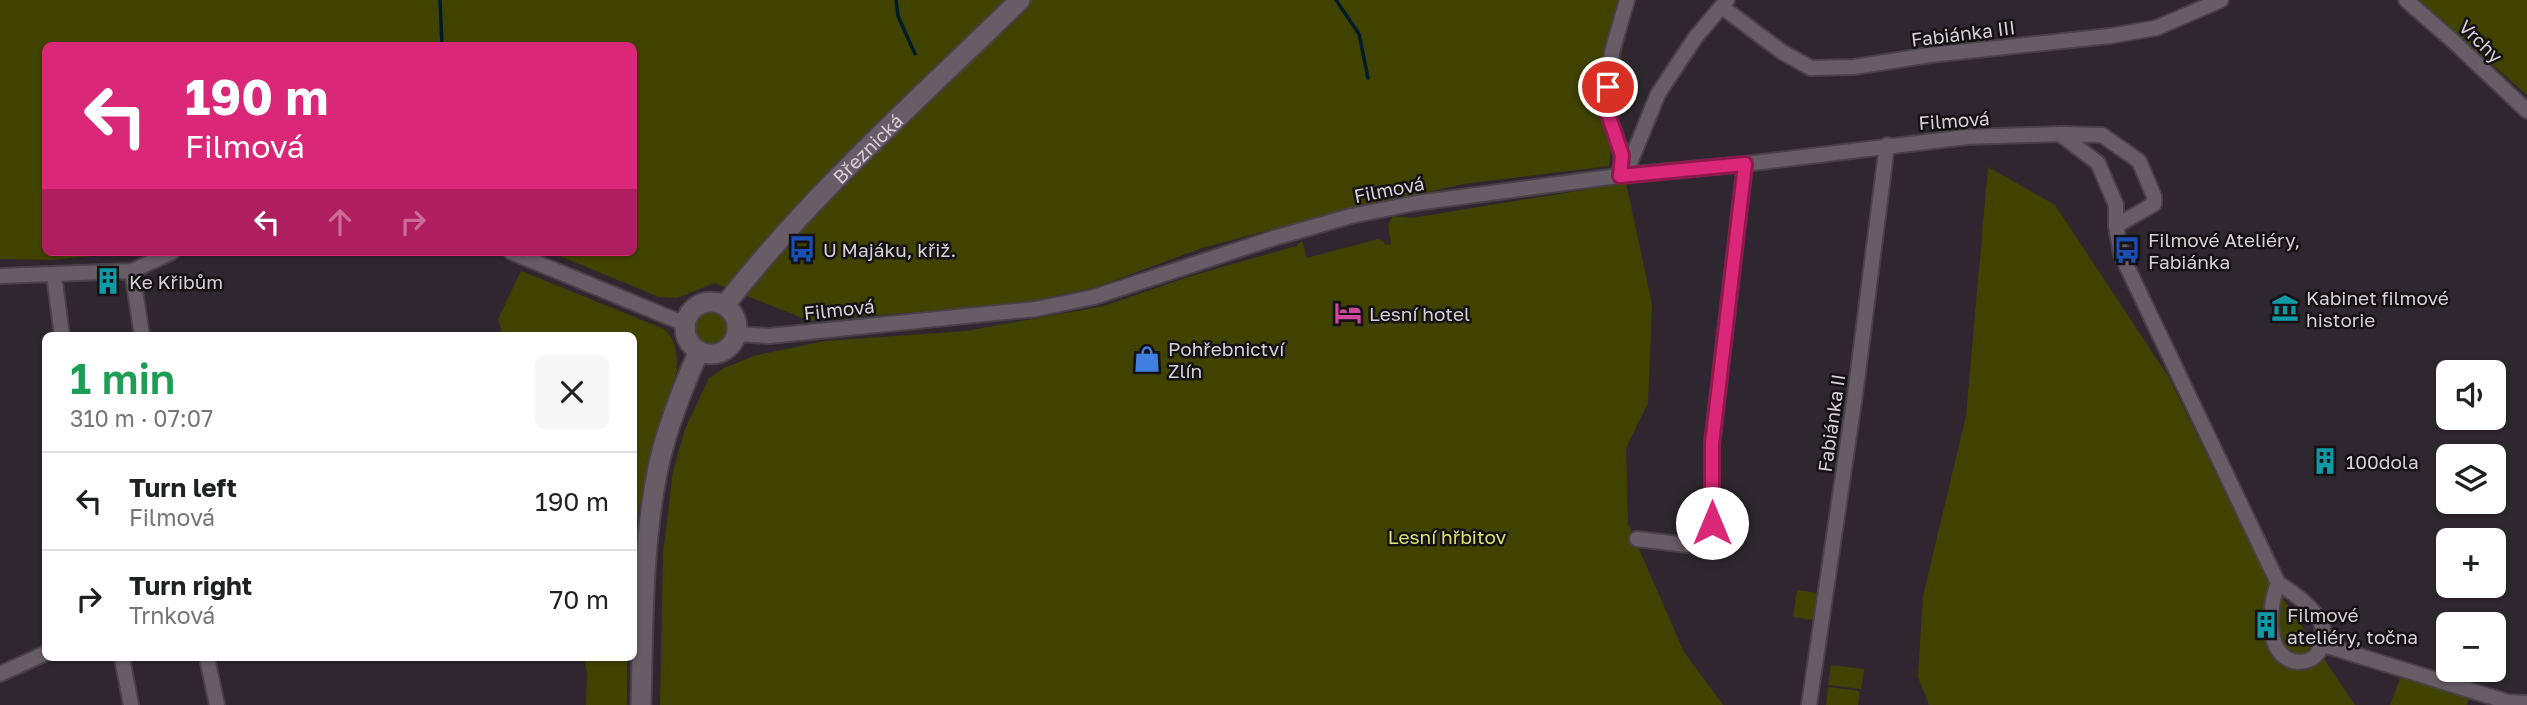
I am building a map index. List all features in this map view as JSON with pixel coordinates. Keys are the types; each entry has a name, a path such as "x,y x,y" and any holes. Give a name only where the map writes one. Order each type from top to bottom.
{"main road":[{"name":"Březnická","path":"725,305 783,235 844,171 1020,0"},
{"path":"713,301 725,305 735,316 738,334 731,346 724,351 708,354 699,351 689,342 685,324 690,312 700,304 713,301"},
{"path":"641,705 644,594 653,495 671,421 699,351"}],"street":[{"path":"1623,175 1622,155 1608,114 1608,87 1612,52 1627,0"},
{"name":"Fabiánka III","path":"1724,4 1782,52 1811,68 1854,67 1930,55 2110,36 2156,28 2221,0"},
{"name":"Vrchy","path":"2406,0 2527,111"},
{"path":"1623,175 1658,94 1695,38 1724,4"},
{"path":"2060,134 2098,163 2116,205 2116,226 2121,254 2278,583 2305,602 2316,615 2325,636 2324,645 2315,657 2295,662 2278,648 2271,631 2270,614 2271,599 2278,583"},
{"name":"Filmová","path":"738,334 769,336 1036,309 1094,297 1200,261 1351,216 1454,197 1623,175 1745,164 1967,137 2102,135 2139,161 2154,196 2154,204 2116,226"},
{"name":"Fabiánka II","path":"1810,705 1887,145"},
{"path":"1637,539 1687,545 1706,538 1712,523 1712,444 1745,164"},
{"path":"0,276 131,271 163,256"},
{"path":"521,256 685,324"},
{"path":"131,271 141,332"},
{"path":"54,275 61,332"},
{"path":"2324,645 2508,702 2527,703"},
{"path":"0,674 42,655"},
{"path":"123,661 131,705"},
{"path":"208,661 217,705"}],"green space":[{"path":"0,0 1628,0 1609,166 1463,184 1321,216 1202,248 1096,287 1022,303 810,321 714,283 677,298 659,297 560,256 637,256 637,42 42,42 42,256 91,256 52,260 0,259"},
{"path":"2418,0 2527,0 2527,95"},
{"path":"1988,167 2055,205 2168,376 2261,566 2355,705 1929,705 1918,677 1923,596 1966,416"},
{"name":"Lesní hřbitov","path":"1626,183 1652,304 1648,403 1626,448 1628,524 1684,652 1723,705 660,705 663,554 673,471 685,429 709,378 724,368 757,355 825,341 966,331 1104,306 1191,276 1296,246 1302,241 1307,258 1378,239 1384,241 1385,245 1391,244 1388,225 1393,216 1412,218"},
{"path":"521,271 664,329 668,333 674,343 677,371 637,520 637,332 502,332 498,319"},
{"path":"711,310 724,315 729,328 724,341 711,346 698,341 693,328 698,315"},
{"path":"1797,590 1817,593 1813,620 1793,617"},
{"path":"585,661 627,661 627,705 586,705"},
{"path":"2406,663 2436,672 2436,682 2474,683 2467,705 2390,705"},
{"path":"1831,665 1864,669 1861,689 1828,685"},
{"path":"1828,687 1860,691 1858,705 1826,705"}],"waterway":[{"path":"440,0 442,42"},
{"path":"896,0 898,16 915,54"},
{"path":"1336,0 1359,34 1368,78"}],"place":[{"name":"U Majáku, křiž.","path":"802,249"},
{"name":"Filmové Ateliéry, Fabiánka","path":"2127,250"},
{"name":"Ke Křibům","path":"108,281"},
{"name":"Kabinet filmové historie","path":"2285,308"},
{"name":"Lesní hotel","path":"1348,313"},
{"name":"Pohřebnictví Zlín","path":"1147,359"},
{"name":"100dola","path":"2325,461"},
{"name":"Filmové ateliéry, točna","path":"2266,625"}],"route":[{"path":"1608,87 1608,114 1622,155 1620,176 1745,164 1712,444 1712,523"}]}
